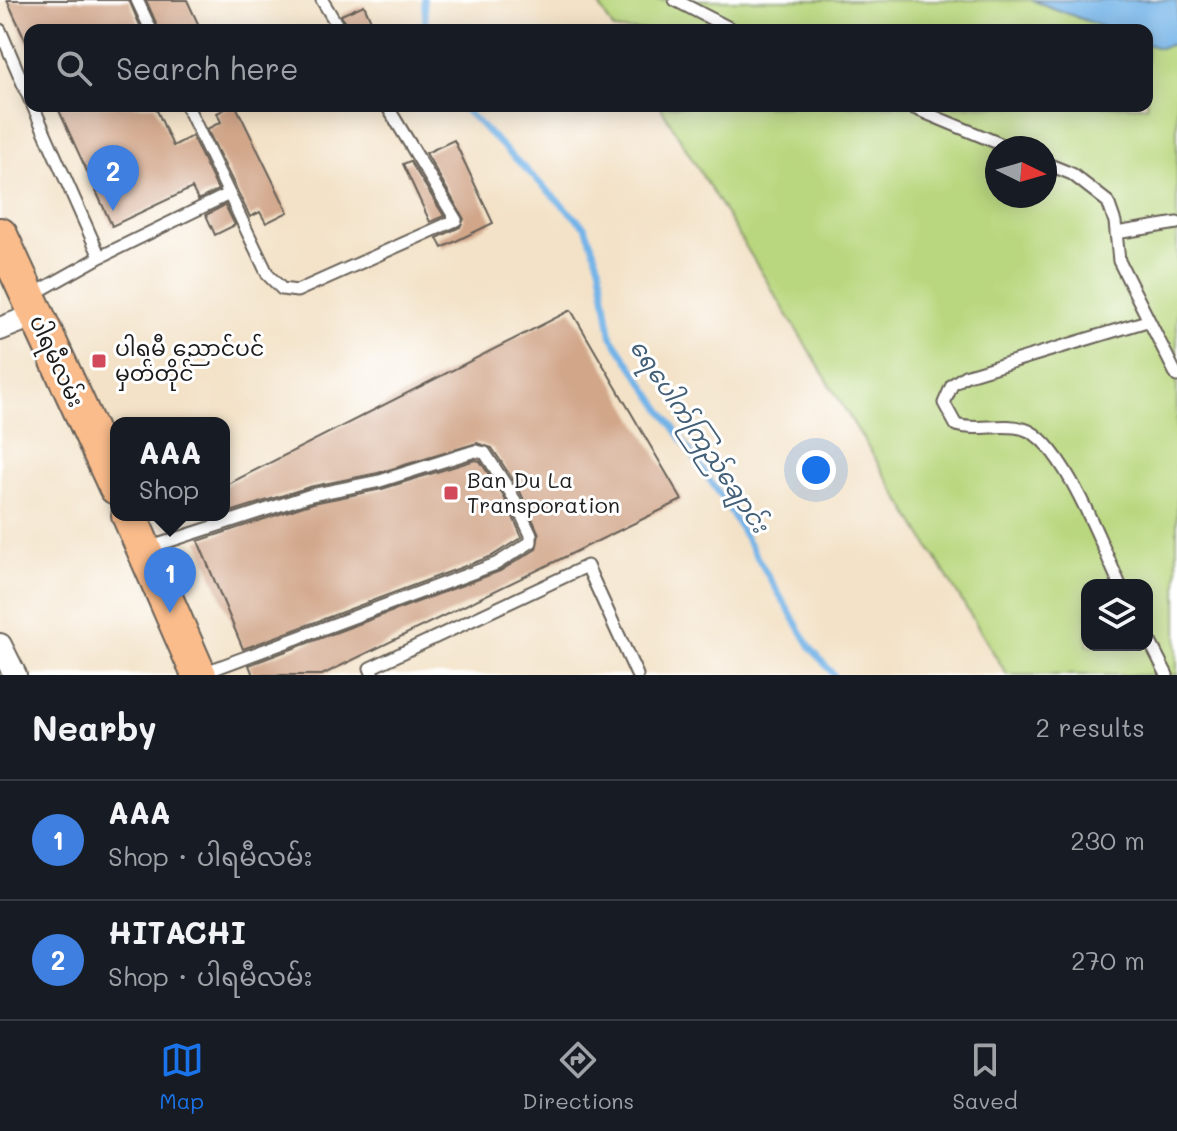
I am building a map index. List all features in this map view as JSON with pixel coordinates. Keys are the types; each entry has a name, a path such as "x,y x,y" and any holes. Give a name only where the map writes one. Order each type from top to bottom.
{"main road":[{"name":"ပါရမီလမ်း","path":"0,235 110,474"},
{"path":"132,521 199,675"}],"street":[{"path":"0,329 31,306"},
{"path":"0,645 15,675"}],"lane":[{"path":"137,0 148,24"},
{"path":"322,0 336,24"},
{"path":"675,0 721,24"},
{"path":"0,30 24,86"},
{"path":"36,112 100,257"},
{"path":"190,112 268,275 282,289 297,291 456,220 391,112"},
{"path":"923,112 985,138"},
{"path":"1057,168 1072,174 1108,202 1119,261 1177,376"},
{"path":"31,306 100,257 229,194"},
{"path":"1116,233 1177,223"},
{"path":"1117,579 1064,471 1047,444 1024,429 956,425 944,403 952,385 965,376 1147,321"},
{"path":"146,549 311,495 380,481 475,451 485,453 511,493 531,535 531,542 526,548 496,564 199,675"},
{"path":"373,675 370,668 587,566 637,675"},
{"path":"1153,648 1167,675"}],"green space":[{"path":"596,0 1032,0 1095,24 610,24"},
{"path":"1177,43 1177,675 1007,675 664,112 1153,112 1153,46 1159,48"}],"water":[{"path":"1032,0 1177,0 1177,43 1159,48 1153,46 1153,24 1095,24"}],"building":[{"path":"7,0 129,0 139,24 24,24 24,37"},
{"path":"146,0 187,0 198,24 156,24"},
{"path":"364,5 372,24 345,24 341,15"},
{"path":"60,112 158,112 173,146 192,136 218,190 198,200 192,188 112,226"},
{"path":"239,112 288,212 266,223 260,212 250,217 207,129 221,122 217,113"},
{"path":"454,140 493,223 442,248 437,238 460,227 464,219 426,153"},
{"path":"410,161 444,216 430,222 403,164"},
{"path":"225,205 235,225 215,235 206,215"},
{"path":"571,310 682,500 322,675 253,675 249,665 500,571 536,549 539,534 519,489 492,448 477,443 378,473 309,487 230,512 230,483"},
{"path":"480,461 504,497 522,537 492,556 243,649 198,541 313,503 382,489"}],"waterway":[{"name":"ရေပေါက်ကြည်ချောင်း","path":"424,0 426,24"},
{"name":"ရေပေါက်ကြည်ချောင်း","path":"467,112 586,228 600,267 611,336 722,498 811,648 834,675"}],"place":[{"name":"HITACHI","path":"113,211"},
{"name":"ပါရမီ ညောင်ပင် မှတ်တိုင်","path":"99,361"},
{"name":"Ban Du La Transporation","path":"451,493"},
{"name":"AAA","path":"170,613"}]}
